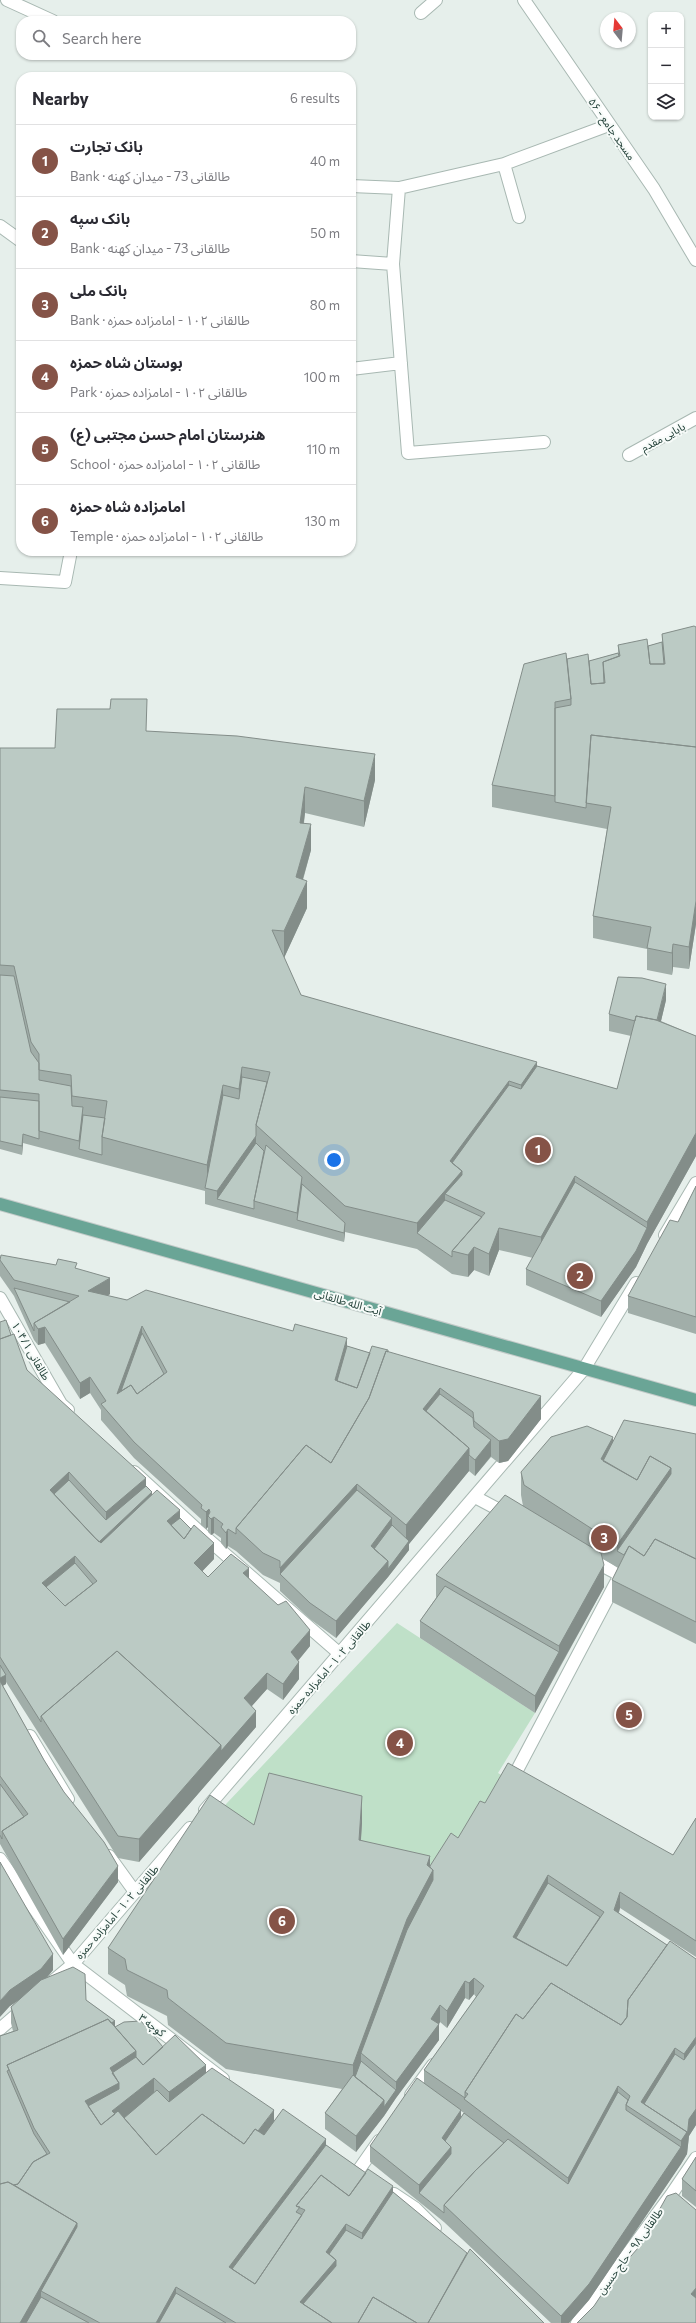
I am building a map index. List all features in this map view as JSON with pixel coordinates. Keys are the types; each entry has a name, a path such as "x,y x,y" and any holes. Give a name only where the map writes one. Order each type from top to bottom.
{"main road":[{"name":"آیت الله طالقانی","path":"0,1204 696,1400"}],"street":[{"path":"7,0 42,16"},
{"path":"421,13 436,0"},
{"name":"۵۶ - مسجد جامع","path":"524,0 654,189 696,260"},
{"path":"356,186 399,188 504,164 610,125"},
{"path":"504,164 519,217"},
{"path":"399,188 393,264 408,453 544,442"},
{"path":"0,226 16,237"},
{"path":"356,261 393,264"},
{"path":"356,368 401,363"},
{"name":"بابایی مقدم","path":"629,455 696,418"},
{"path":"0,578 65,582 70,556"},
{"path":"659,1245 696,1183"},
{"name":"طالقانی ۱۰۲ - امامزاده حمزه","path":"45,1989 72,1964 135,1892 584,1369 643,1272"},
{"name":"طالقانی ۱۰۴/۱","path":"0,1298 61,1404 79,1421"},
{"path":"0,1325 13,1320"},
{"path":"126,1464 161,1497 340,1654"},
{"path":"150,1507 161,1497"},
{"path":"475,1497 516,1519"},
{"path":"514,1776 620,1575 578,1553"},
{"path":"218,1567 228,1556"},
{"path":"22,1724 76,1810"},
{"path":"103,1848 135,1892"},
{"name":"کوچه ۳","path":"0,1859 72,1964 218,2076 236,2088"},
{"path":"0,2029 34,1999"},
{"path":"402,2108 438,2058"},
{"path":"206,2085 218,2076"},
{"path":"416,2089 429,2098"},
{"path":"358,2171 385,2133"},
{"name":"طالقانی ۹۸ - حاج حسین","path":"577,2323 671,2195 696,2158"},
{"path":"346,2162 371,2179"},
{"path":"383,2188 415,2208 443,2236"},
{"path":"671,2195 681,2204"}],"green space":[{"path":"397,1623 535,1713 498,1773 508,1779 430,1883 359,1866 361,1823 254,1852 210,1821"}],"building":[{"path":"694,626 696,627 696,747 591,735 586,808 555,802 555,708 571,705 567,659 588,654 591,684 605,683 603,662 620,656 618,645 647,639 650,664 665,664 662,634"},
{"path":"662,642 664,664 650,664 648,646"},
{"path":"566,653 571,699 555,702 555,796 492,785 524,664"},
{"path":"618,653 619,656 603,662 604,683 591,684 589,661"},
{"path":"111,699 147,699 146,731 237,736 375,754 364,801 305,787 300,823 311,824 296,877 307,881 284,931 272,930 301,995 537,1062 521,1085 509,1081 450,1161 462,1171 417,1223 345,1206 256,1125 270,1072 242,1067 239,1089 223,1085 207,1165 102,1137 107,1101 72,1096 71,1075 39,1070 39,1054 31,1042 14,966 0,965 0,748 55,748 57,709 110,709"},
{"path":"591,735 696,747 696,901 689,947 673,944 672,953 647,948 651,927 593,916 611,807 586,803"},
{"path":"0,975 14,976 31,1052 39,1063 39,1080 71,1086 72,1106 83,1107 79,1141 39,1131 39,1094 0,1090"},
{"path":"618,977 642,978 666,984 657,1020 636,1016 635,1021 609,1014"},
{"path":"636,1016 656,1020 696,1036 696,1133 647,1222 575,1176 541,1237 499,1228 489,1254 474,1247 468,1255 452,1251 485,1213 445,1194 462,1175 462,1171 452,1163 509,1085 521,1089 537,1066 617,1089"},
{"path":"242,1077 267,1082 256,1125 256,1136 217,1191 205,1188 223,1095 239,1099"},
{"path":"0,1097 39,1101 39,1139 23,1134 22,1146 0,1141"},
{"path":"83,1115 105,1118 102,1137 102,1155 79,1149"},
{"path":"256,1143 264,1151 254,1201 254,1209 217,1199"},
{"path":"266,1145 302,1177 297,1213 254,1201"},
{"path":"575,1182 647,1228 636,1251 601,1301 526,1269"},
{"path":"302,1184 345,1223 344,1233 297,1220"},
{"path":"696,1186 696,1317 628,1296 670,1220 678,1222"},
{"path":"445,1200 482,1217 452,1251 452,1257 417,1233"},
{"path":"1,1255 56,1265 58,1259 77,1263 75,1268 110,1278 88,1291 127,1300 146,1290 293,1331 295,1324 347,1338 335,1380 357,1388 372,1346 388,1350 388,1352 386,1351 369,1398 331,1463 306,1445 236,1528 236,1534 228,1529 226,1533 221,1527 223,1524 214,1517 211,1519 208,1516 210,1512 209,1509 206,1512 201,1508 202,1505 134,1442 101,1404 106,1401 90,1377 80,1383 45,1327 38,1329 34,1323 79,1296 14,1280 0,1260","holes":["142,1326 167,1372 137,1394 131,1385 117,1394"]},
{"path":"14,1288 70,1302 34,1323 34,1331"},
{"path":"6,1320 11,1335 0,1339 0,1322"},
{"path":"142,1333 164,1374 137,1394 131,1385 121,1391"},
{"path":"14,1334 27,1370 146,1478 106,1512 69,1472 50,1490 95,1538 101,1543 157,1490 180,1510 167,1521 184,1539 194,1525 214,1543 194,1563 208,1577 231,1554 249,1568 243,1573 278,1605 286,1601 310,1630 291,1652 299,1662 283,1684 267,1673 244,1698 256,1711 221,1751 221,1745 117,1651 41,1716 41,1722 0,1657 0,1339","holes":["75,1556 97,1581 65,1606 42,1583"]},
{"path":"347,1346 370,1353 357,1388 337,1381"},
{"path":"386,1351 541,1396 508,1439 499,1441 474,1421 473,1412 440,1388 423,1409 469,1448 406,1525 357,1484 280,1568 280,1561 263,1553 236,1528 306,1445 331,1463 369,1398"},
{"path":"440,1394 473,1418 474,1427 491,1440 475,1460 469,1455 469,1448 426,1411"},
{"path":"624,1420 696,1434 696,1559 655,1539 644,1556 629,1546 624,1555 617,1551 671,1474 671,1468 650,1456 637,1480 603,1461"},
{"path":"587,1426 613,1437 601,1459 637,1480 650,1456 671,1468 617,1545 524,1485 521,1472 551,1437"},
{"path":"69,1480 106,1520 146,1486 152,1492 99,1542 54,1494"},
{"path":"357,1490 392,1518 371,1546 388,1561 336,1621 310,1603 280,1574"},
{"path":"505,1495 601,1553 604,1565 559,1646 436,1575"},
{"path":"180,1518 191,1529 184,1539 171,1525"},
{"path":"392,1525 409,1541 388,1569 388,1561 374,1549"},
{"path":"655,1539 696,1559 696,1622 612,1580 629,1546 644,1556"},
{"path":"75,1563 93,1584 65,1606 46,1587"},
{"path":"445,1586 559,1652 535,1696 420,1621"},
{"path":"117,1651 221,1745 139,1839 118,1836 41,1716"},
{"path":"0,1665 6,1675 0,1678"},
{"path":"0,1681 44,1760 64,1792 104,1842 118,1866 63,1939 2,1831 28,1814 0,1776"},
{"path":"508,1763 673,1855 696,1818 696,1941 620,1892 614,1910 667,1945 628,2000 627,2017 621,2025 551,1983 523,2019 516,2014 465,2092 465,2098 424,2070 484,1986 474,1978 469,1983 465,1981 447,2011 440,2005 431,2019 439,2024 396,2082 361,2053 407,1930 433,1880 433,1870 430,1866 451,1833 458,1838 480,1801 485,1803","holes":["548,1875 604,1912 567,1966 513,1937"]},
{"path":"269,1773 362,1796 359,1840 430,1856 427,1865 433,1870 407,1919 353,2065 226,2043 168,1998 167,1990 127,1970 125,1959 108,1948 210,1795 254,1825"},
{"path":"0,1784 24,1817 2,1831 2,1839 0,1835"},
{"path":"0,1862 53,1954 41,1969 10,1990 0,2001"},
{"path":"548,1883 600,1917 567,1966 516,1938"},
{"path":"670,1941 696,1959 696,2037 684,2054 675,2048 641,2102 687,2132 681,2141 626,2105 630,2096 618,2086 568,2178 464,2099 468,2094 465,2092 516,2014 523,2019 551,1983 621,2025 627,2017 628,2000"},
{"path":"73,1967 85,1974 86,2000 115,2021 111,2023 108,2019 7,2065 9,2070 7,2071 34,2134 47,2154 33,2162 18,2184 14,2185 8,2182 0,2184 0,2036 18,2030 11,2007 41,1980"},
{"path":"108,2019 136,2051 110,2068 119,2083 85,2101 101,2125 118,2111 156,2155 202,2114 244,2144 255,2129 264,2135 283,2109 326,2139 229,2267 255,2284 305,2210 296,2206 321,2175 349,2196 368,2169 393,2186 362,2233 346,2224 326,2252 336,2260 300,2302 332,2323 236,2323 176,2287 156,2323 100,2323 41,2291 77,2227 77,2223 14,2185 18,2184 33,2162 50,2153 34,2128 7,2065"},
{"path":"141,2021 163,2047 143,2065 136,2057 136,2051 115,2027 124,2022"},
{"path":"175,2035 206,2065 169,2092 154,2078 112,2111 115,2114 101,2125 88,2106 119,2089 119,2083 112,2073 136,2057 143,2065"},
{"path":"696,2043 696,2109 689,2119 687,2138 687,2132 644,2104 675,2054 684,2060"},
{"path":"361,2061 396,2090 384,2107 384,2100 355,2077"},
{"path":"212,2068 274,2110 258,2131 255,2129 244,2144 202,2114 156,2155 124,2118 157,2090 169,2102"},
{"path":"353,2075 384,2100 356,2136 325,2113"},
{"path":"417,2078 461,2110 442,2138 451,2147 419,2185 370,2146"},
{"path":"618,2092 628,2100 626,2110 681,2147 589,2284 561,2316 444,2205 475,2171 508,2139 568,2184"},
{"path":"464,2113 504,2143 475,2171 444,2205 444,2213 419,2193 451,2154 451,2147 445,2141"},
{"path":"326,2145 366,2173 349,2196 321,2175 296,2206 300,2207 296,2212 302,2215 255,2284 232,2269"},
{"path":"696,2157 696,2191 682,2179"},
{"path":"8,2182 77,2223 20,2323 0,2323 0,2184"},
{"path":"393,2192 467,2253 428,2323 417,2323 373,2297 358,2323 332,2323 303,2304 336,2266 336,2260 329,2254 346,2230 362,2239"},
{"path":"676,2193 696,2210 696,2288 691,2294 696,2298 696,2323 577,2323 594,2306 616,2273 638,2248 667,2196"},
{"path":"470,2249 544,2323 428,2323"},
{"path":"176,2293 226,2323 159,2323"},
{"path":"41,2297 89,2323 26,2323"},
{"path":"373,2297 417,2323 358,2323"}],"place":[{"name":"بانک تجارت","path":"538,1150"},
{"name":"بانک سپه","path":"580,1276"},
{"name":"بانک ملی","path":"604,1538"},
{"name":"هنرستان امام حسن مجتبی (ع)","path":"629,1715"},
{"name":"بوستان شاه حمزه","path":"400,1743"},
{"name":"امامزاده شاه حمزه","path":"282,1921"}]}
